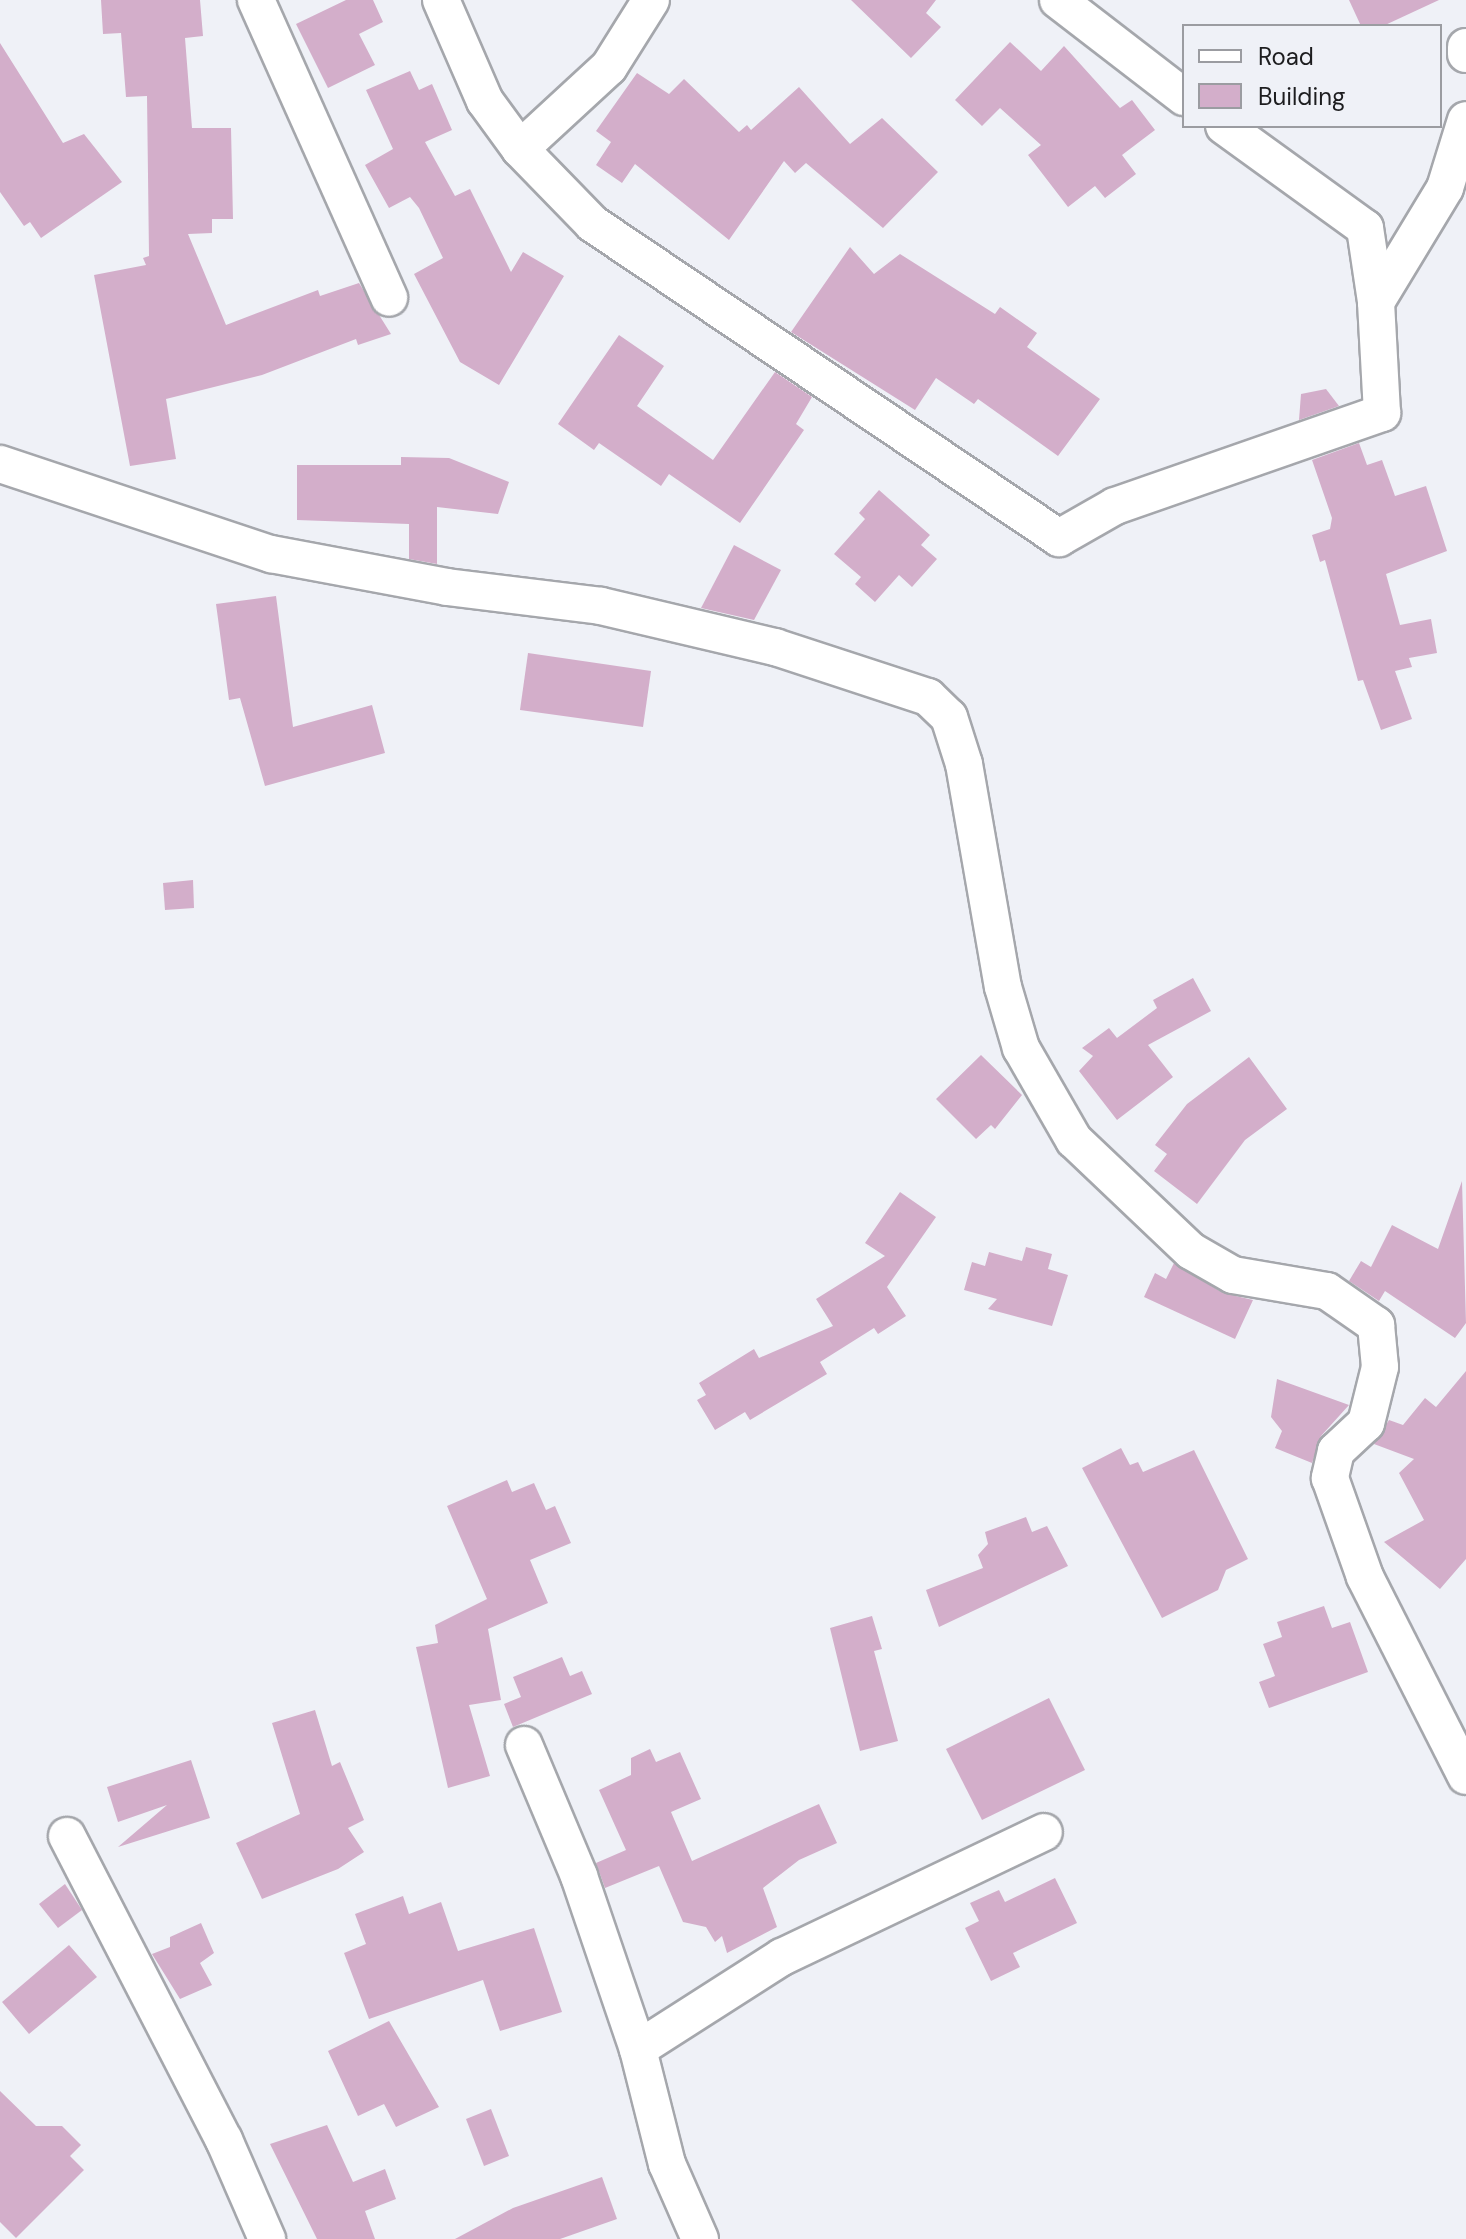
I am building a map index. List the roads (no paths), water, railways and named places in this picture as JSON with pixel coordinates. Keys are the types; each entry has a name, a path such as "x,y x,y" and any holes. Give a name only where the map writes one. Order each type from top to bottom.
{"street":[{"path":"256,0 389,298"},
{"path":"441,0 485,101 520,149 593,224 1059,538 1115,506 1382,413 1376,302 1365,228 1227,128"},
{"path":"520,149 609,67 651,0"},
{"path":"1058,0 1182,95"},
{"path":"1466,47 1466,54"},
{"path":"1376,302 1445,188 1466,120"},
{"path":"0,464 271,554 447,587 601,606 775,647 928,697 949,717 964,764 1003,987 1021,1048 1074,1140 1191,1251 1233,1275 1327,1291 1376,1325 1380,1367 1366,1423 1336,1451 1330,1478 1365,1577 1466,1776"},
{"path":"524,1745 579,1876 638,2049 667,2164 700,2239"},
{"path":"638,2049 782,1957 1044,1832"},
{"path":"67,1836 224,2140 267,2239"}]}
